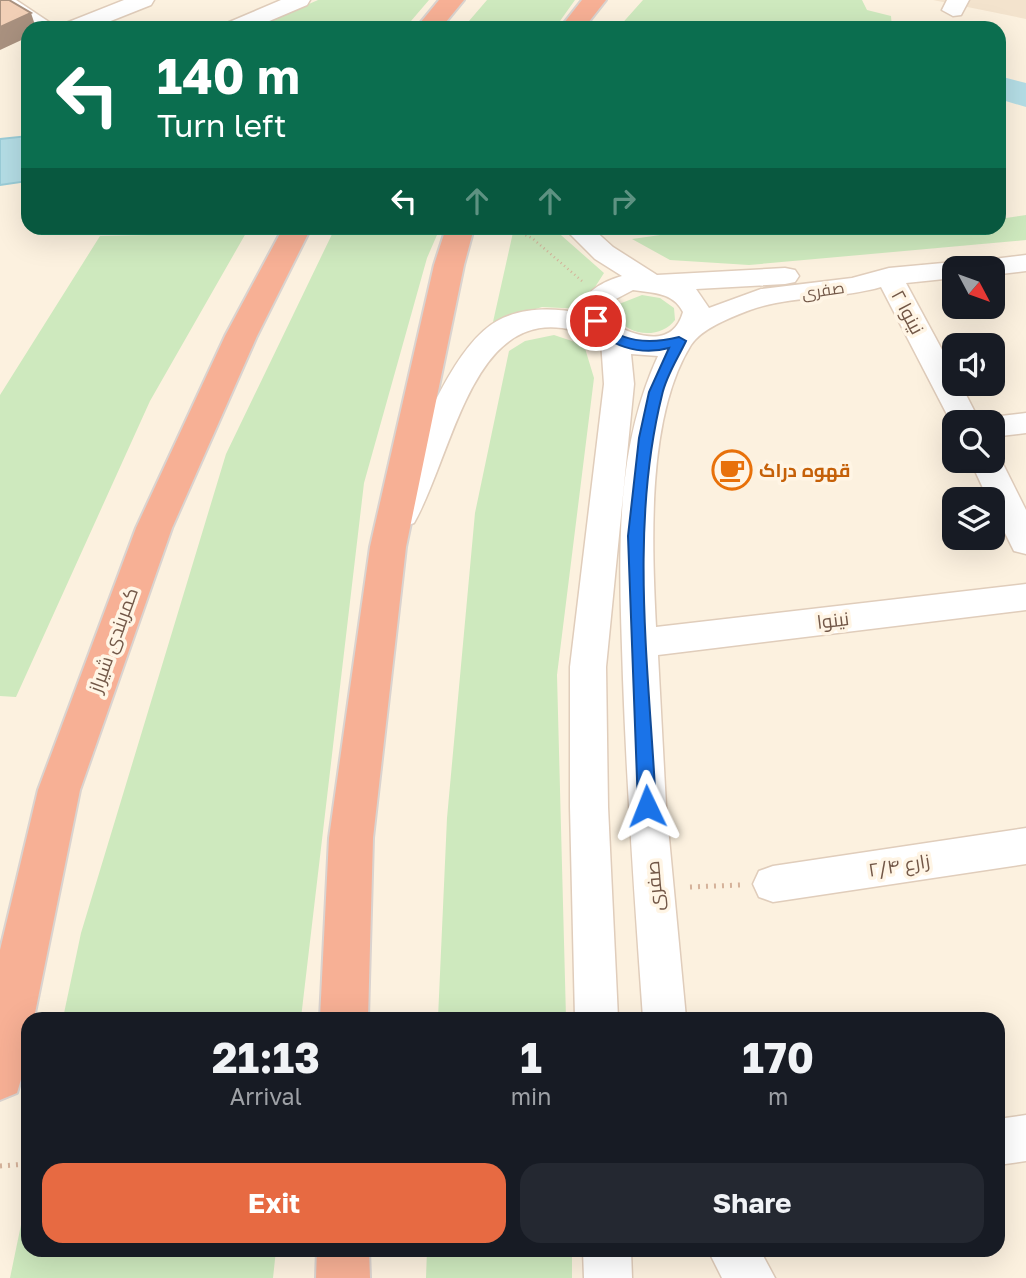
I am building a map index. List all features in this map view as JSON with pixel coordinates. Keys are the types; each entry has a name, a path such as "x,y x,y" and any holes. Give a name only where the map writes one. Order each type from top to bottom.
{"highway":[{"path":"434,21 452,0"},
{"path":"578,21 594,0"},
{"name":"کمربندی شیراز","path":"0,1076 21,960 59,790 154,528 265,286 293,235"},
{"path":"344,1012 351,838 388,547 449,265 458,235"},
{"path":"343,1257 343,1278"}],"street":[{"path":"1,0 36,21"},
{"path":"91,21 143,0"},
{"path":"251,21 299,0"},
{"path":"388,547 457,391 479,352 493,337 523,320 545,318 592,324 608,335 647,347 688,333 694,304 674,288 654,283 604,253 585,235"},
{"path":"1005,265 1026,263"},
{"path":"597,1012 589,807 588,667 619,384 608,335 594,310 604,295 618,286 843,271 889,276"},
{"name":"صفری","path":"664,1012 654,888 635,536 646,438 656,392 688,333 740,304 761,298 854,286 889,276 942,271"},
{"name":"۲ نینوا","path":"889,276 959,410"},
{"path":"1005,426 1026,424"},
{"path":"992,473 1026,542"},
{"name":"نینوا","path":"640,643 1026,597"},
{"name":"۲/۴ زارع","path":"773,884 1026,846"},
{"path":"1005,1141 1026,1138"},
{"path":"607,1257 608,1278"},
{"path":"737,1257 751,1278"}],"path":[{"path":"526,235 540,241 565,268 604,295"},
{"path":"654,888 773,884"},
{"path":"0,1166 21,1164"}],"shaded area":[{"path":"933,0 1026,0 1026,19"}],"green space":[{"path":"318,0 429,0 411,21 270,21"},
{"path":"487,0 575,0 560,21 469,21"},
{"path":"643,0 862,0 867,10 891,16 891,21 624,21"},
{"path":"1026,215 1026,240 749,265 670,260 632,239 660,235 1006,235 1006,218"},
{"path":"245,235 150,401 16,697 0,696 0,395 100,236"},
{"path":"332,235 437,235 427,258 364,483 302,1012 64,1012 81,933 226,454"},
{"path":"512,235 561,235 604,273 581,309 542,307 493,322"},
{"path":"642,295 660,298 674,308 675,320 669,326 653,333 636,332 621,323 616,316 619,304"},
{"path":"554,335 584,345 594,378 557,675 566,1012 438,1012 447,818 475,513 509,351 525,341"},
{"path":"21,1225 21,1257 275,1257 273,1278 10,1278"},
{"path":"427,1257 572,1257 572,1278 426,1278"}],"water":[{"path":"21,137 21,182 0,185 0,139"}],"building":[{"path":"0,0 9,0 31,13 0,27"}],"waterway":[{"path":"1006,89 1026,95"}],"place":[{"name":"قهوه دراک","path":"732,470"}],"route":[{"path":"596,321 602,330 630,345 664,346 679,341 656,392 646,438 635,536 647,806"}]}
